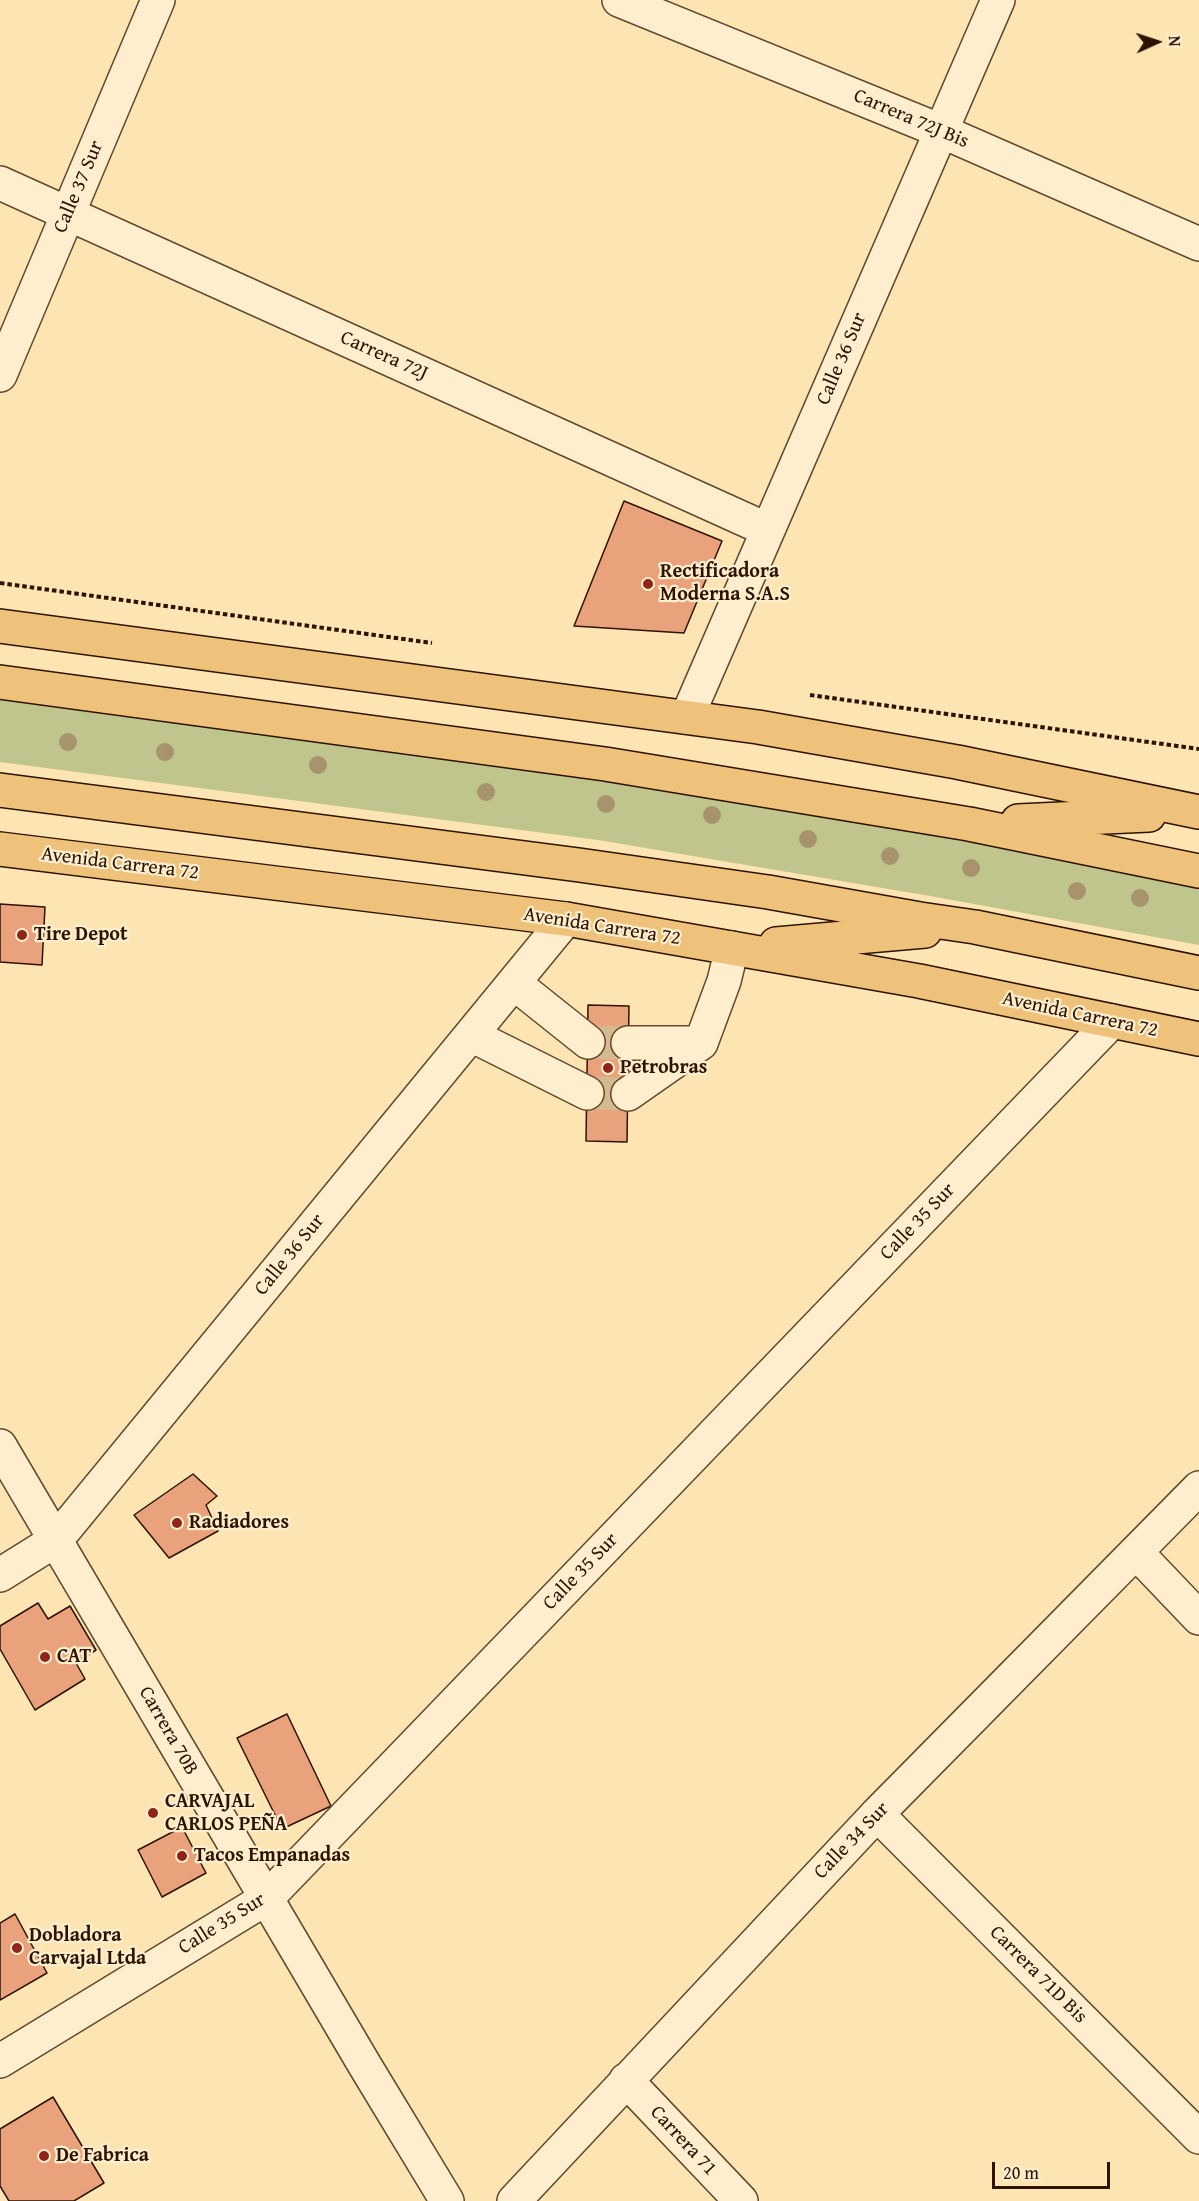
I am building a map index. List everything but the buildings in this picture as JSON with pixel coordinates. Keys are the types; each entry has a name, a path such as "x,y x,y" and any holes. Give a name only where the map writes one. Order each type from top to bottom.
{"highway":[{"path":"0,626 769,728 934,758 1199,812"},
{"path":"0,682 605,764 969,824 1199,871"},
{"path":"0,790 603,868 768,892 975,927 1199,973"},
{"path":"969,824 1199,812"},
{"name":"Avenida Carrera 72","path":"0,849 566,919 919,981 1199,1040"},
{"path":"732,948 975,927"}],"street":[{"name":"Calle 37 Sur","path":"0,375 158,0"},
{"name":"Carrera 72J Bis","path":"619,0 941,130 1199,244"},
{"name":"Calle 36 Sur","path":"687,717 998,0"},
{"name":"Carrera 72J","path":"0,183 768,530"},
{"name":"Calle 36 Sur","path":"0,1575 56,1540 566,919"},
{"path":"628,1094 701,1043 724,981 732,948"},
{"path":"514,983 588,1042"},
{"name":"Calle 35 Sur","path":"0,2061 267,1898 1112,1021"},
{"path":"471,1035 587,1093"},
{"path":"628,1043 701,1043"},
{"name":"Carrera 70B","path":"0,1446 447,2201"},
{"name":"Calle 34 Sur","path":"514,2201 877,1814 1199,1488"},
{"path":"1136,1552 1199,1618"},
{"name":"Carrera 71D Bis","path":"877,1814 1199,2137"},
{"name":"Carrera 71","path":"626,2080 741,2201"}],"green space":[{"path":"0,698 637,781 1011,847 1199,889 1199,945 930,896 598,840 0,762"}],"tunnel":[{"path":"588,1042 628,1043"},
{"path":"587,1093 628,1094"}],"place":[{"name":"Rectificadora Moderna S.A.S","path":"648,584"},
{"name":"Tire Depot","path":"22,935"},
{"name":"Petrobras","path":"608,1068"},
{"name":"Radiadores","path":"177,1523"},
{"name":"CAT","path":"45,1657"},
{"name":"CARVAJAL CARLOS PEÑA","path":"153,1813"},
{"name":"Tacos Empanadas","path":"182,1856"},
{"name":"Dobladora Carvajal Ltda","path":"17,1948"},
{"name":"De Fabrica","path":"44,2156"}]}
